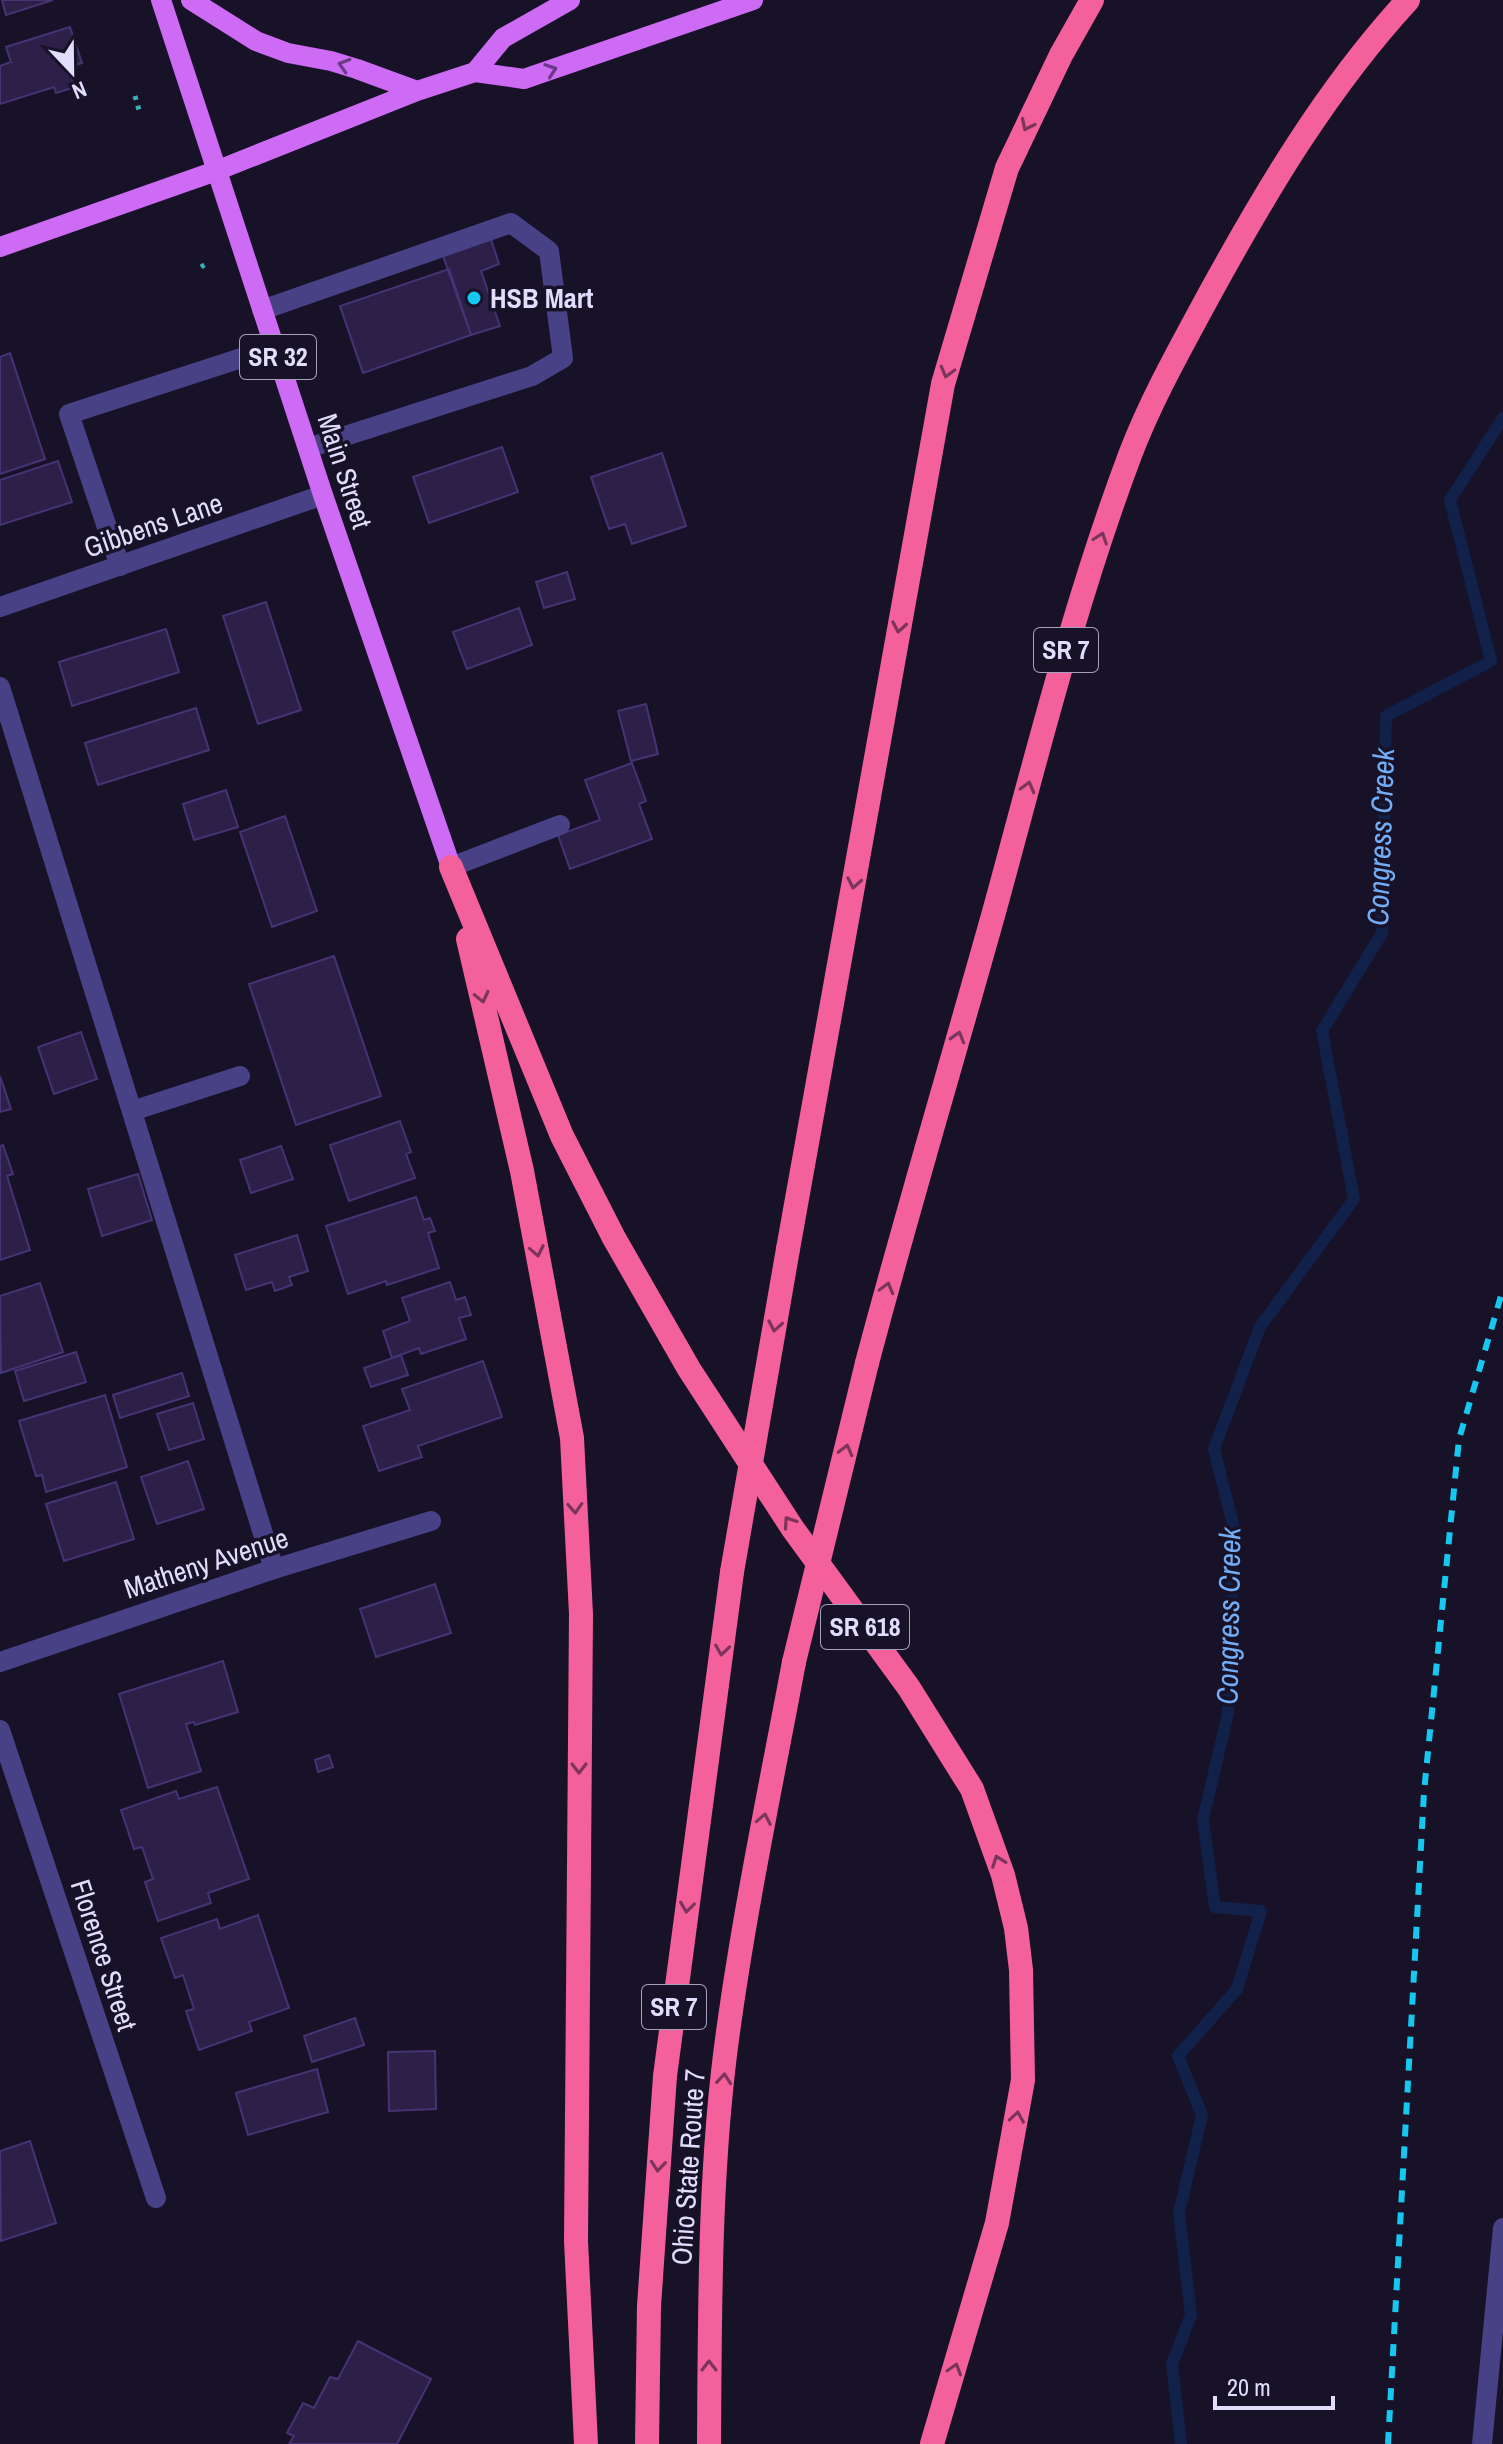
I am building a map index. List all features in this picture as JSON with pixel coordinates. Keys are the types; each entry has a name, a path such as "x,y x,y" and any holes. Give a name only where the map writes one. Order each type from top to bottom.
{"highway":[{"name":"SR 7","path":"647,2444 650,2292 665,2076 732,1572 943,384 1007,168 1061,55 1092,0"},
{"name":"Ohio State Route 7","path":"709,2444 710,2285 727,2034 794,1662 913,1190 975,979 1077,608 1131,452 1183,342 1291,154 1366,45 1408,0"},
{"path":"451,867 522,1171 572,1438 581,1614 576,2241 586,2444"},
{"name":"SR 618","path":"451,867 562,1136 614,1238 689,1369 793,1529 909,1688 972,1789 1003,1875 1016,1928 1021,1970 1023,2080 997,2223 932,2444"}],"main road":[{"name":"Main Street","path":"161,0 323,495 451,867"},
{"path":"191,0 256,41 288,53 344,65 417,91"},
{"path":"475,72 503,38 570,0"},
{"path":"0,247 216,171 417,91 475,72 524,79 753,0"}],"street":[{"path":"262,310 511,223 549,251 563,358 532,376 308,448"},
{"path":"120,566 69,414 275,347"},
{"name":"Gibbens Lane","path":"0,607 323,495"},
{"path":"0,687 274,1569"},
{"path":"451,867 560,825"},
{"path":"132,1111 240,1076"},
{"name":"Matheny Avenue","path":"0,1662 274,1569 431,1521"},
{"name":"Florence Street","path":"0,1730 156,2198"},
{"path":"1482,2444 1503,2228"}],"path":[{"path":"135,96 139,110"},
{"path":"201,267 209,262"}],"building":[{"path":"2,0 53,0 6,15"},
{"path":"70,27 82,63 68,67 75,87 56,93 54,87 0,104 0,66 11,62 6,47"},
{"name":"HSB Mart","path":"490,236 499,264 481,271 500,326 471,335 442,253"},
{"name":"HSB Mart","path":"449,269 471,335 363,373 340,306"},
{"path":"10,353 45,459 0,474 0,357"},
{"path":"502,447 518,492 429,523 413,477"},
{"path":"662,453 686,526 632,544 625,524 609,529 591,477"},
{"path":"58,461 72,502 0,525 0,480"},
{"path":"567,572 575,599 544,608 536,582"},
{"path":"266,602 301,710 258,724 223,616"},
{"path":"519,608 532,645 467,669 453,632"},
{"path":"166,629 179,672 72,706 59,662"},
{"path":"646,704 658,754 631,761 618,711"},
{"path":"196,708 209,750 98,785 85,743"},
{"path":"632,763 646,801 639,804 652,839 570,869 558,835 600,820 585,780"},
{"path":"226,790 238,827 194,840 183,804"},
{"path":"285,816 317,911 272,927 240,832"},
{"path":"334,956 381,1096 296,1125 249,984"},
{"path":"81,1032 97,1079 54,1094 38,1047"},
{"path":"0,1076 11,1109 0,1112"},
{"path":"400,1121 411,1152 406,1154 415,1178 349,1201 330,1145"},
{"path":"3,1145 13,1174 7,1176 30,1250 0,1260 0,1146"},
{"path":"281,1146 293,1179 251,1193 240,1160"},
{"path":"138,1174 152,1220 102,1236 88,1189"},
{"path":"416,1197 424,1220 430,1218 435,1231 428,1233 439,1268 348,1294 326,1226"},
{"path":"297,1235 308,1271 289,1277 292,1285 275,1291 272,1282 246,1290 235,1255"},
{"path":"450,1282 456,1300 465,1297 471,1315 459,1318 466,1339 421,1354 419,1348 392,1358 383,1331 410,1321 402,1298"},
{"path":"40,1283 63,1352 1,1373 0,1296"},
{"path":"76,1352 86,1382 24,1401 15,1371"},
{"path":"401,1355 408,1375 371,1387 364,1368"},
{"path":"483,1361 502,1417 418,1446 422,1457 379,1471 363,1426 410,1410 402,1389"},
{"path":"182,1373 189,1396 120,1418 113,1395"},
{"path":"105,1395 127,1467 46,1492 42,1475 36,1476 19,1421"},
{"path":"193,1403 204,1439 169,1450 157,1414"},
{"path":"188,1461 204,1509 157,1524 141,1477"},
{"path":"116,1482 134,1539 64,1561 46,1504"},
{"path":"435,1584 451,1633 376,1657 360,1609"},
{"path":"223,1661 238,1712 195,1725 194,1722 186,1724 201,1771 148,1788 119,1694"},
{"path":"329,1755 333,1767 318,1772 315,1760"},
{"path":"217,1787 249,1879 208,1893 211,1903 158,1921 145,1882 153,1879 142,1847 134,1849 121,1810 176,1791 179,1799"},
{"path":"258,1915 289,2008 249,2022 252,2031 199,2050 186,2011 194,2009 183,1975 175,1978 161,1938 217,1919 220,1929"},
{"path":"355,2018 364,2045 312,2062 304,2036"},
{"path":"435,2051 436,2109 389,2111 388,2052"},
{"path":"317,2069 328,2112 248,2135 236,2093"},
{"path":"30,2141 56,2223 1,2241 0,2151"},
{"path":"358,2341 431,2379 397,2444 289,2444 294,2436 287,2433 303,2403 314,2408 330,2377 338,2379"}],"waterway":[{"name":"Congress Creek","path":"1181,2444 1172,2364 1191,2315 1179,2213 1202,2115 1178,2056 1237,1989 1261,1911 1215,1907 1203,1820 1228,1713 1234,1528 1214,1449 1260,1327 1354,1199 1322,1031 1382,933 1386,716 1491,661 1450,500 1503,418"}],"railway":[{"path":"1388,2444 1424,1792 1459,1439 1503,1289"}],"place":[{"name":"HSB Mart","path":"474,298"}]}
